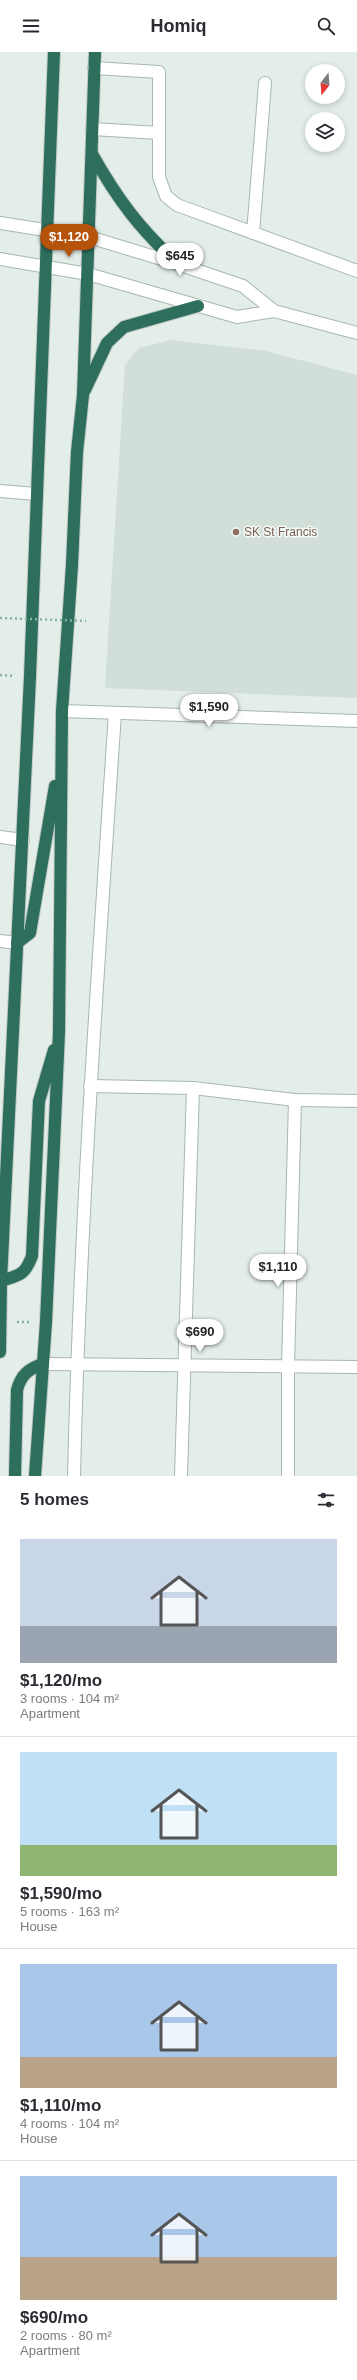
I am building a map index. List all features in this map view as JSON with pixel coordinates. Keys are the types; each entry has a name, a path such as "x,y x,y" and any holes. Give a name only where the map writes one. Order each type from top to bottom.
{"highway":[{"path":"0,1352 1,1281 22,840 54,52"},
{"path":"36,1476 46,1322 59,1032 62,711 83,395 95,52"},
{"path":"92,154 129,214 152,240 178,264"},
{"path":"83,395 107,343 124,327 198,306"},
{"path":"17,943 30,933 61,754"},
{"path":"1,1281 16,1276 27,1270 32,1256 39,1101 59,1032"},
{"path":"15,1476 17,1390 20,1378 30,1369 43,1364"}],"street":[{"path":"94,68 159,72 159,177 166,196 177,205 357,271"},
{"path":"253,233 265,83"},
{"path":"92,129 159,133"},
{"path":"0,223 89,237 178,264 243,286 274,311 357,333"},
{"path":"0,259 88,274 237,317 274,311"},
{"path":"0,492 36,494"},
{"path":"62,711 357,721"},
{"path":"74,1476 77,1363 90,1086 115,713"},
{"path":"0,837 22,840"},
{"path":"0,941 17,943"},
{"path":"90,1086 193,1088 295,1100 357,1101"},
{"path":"181,1476 193,1088"},
{"path":"288,1476 288,1366 295,1100"},
{"path":"43,1364 77,1363 357,1367"}],"path":[{"path":"0,618 86,621"},
{"path":"1,1322 46,1322"}],"shaded area":[{"name":"SK St Francis","path":"171,340 266,351 357,375 357,698 105,688 125,365 139,348"}],"place":[{"name":"SK St Francis","path":"236,532"}]}
